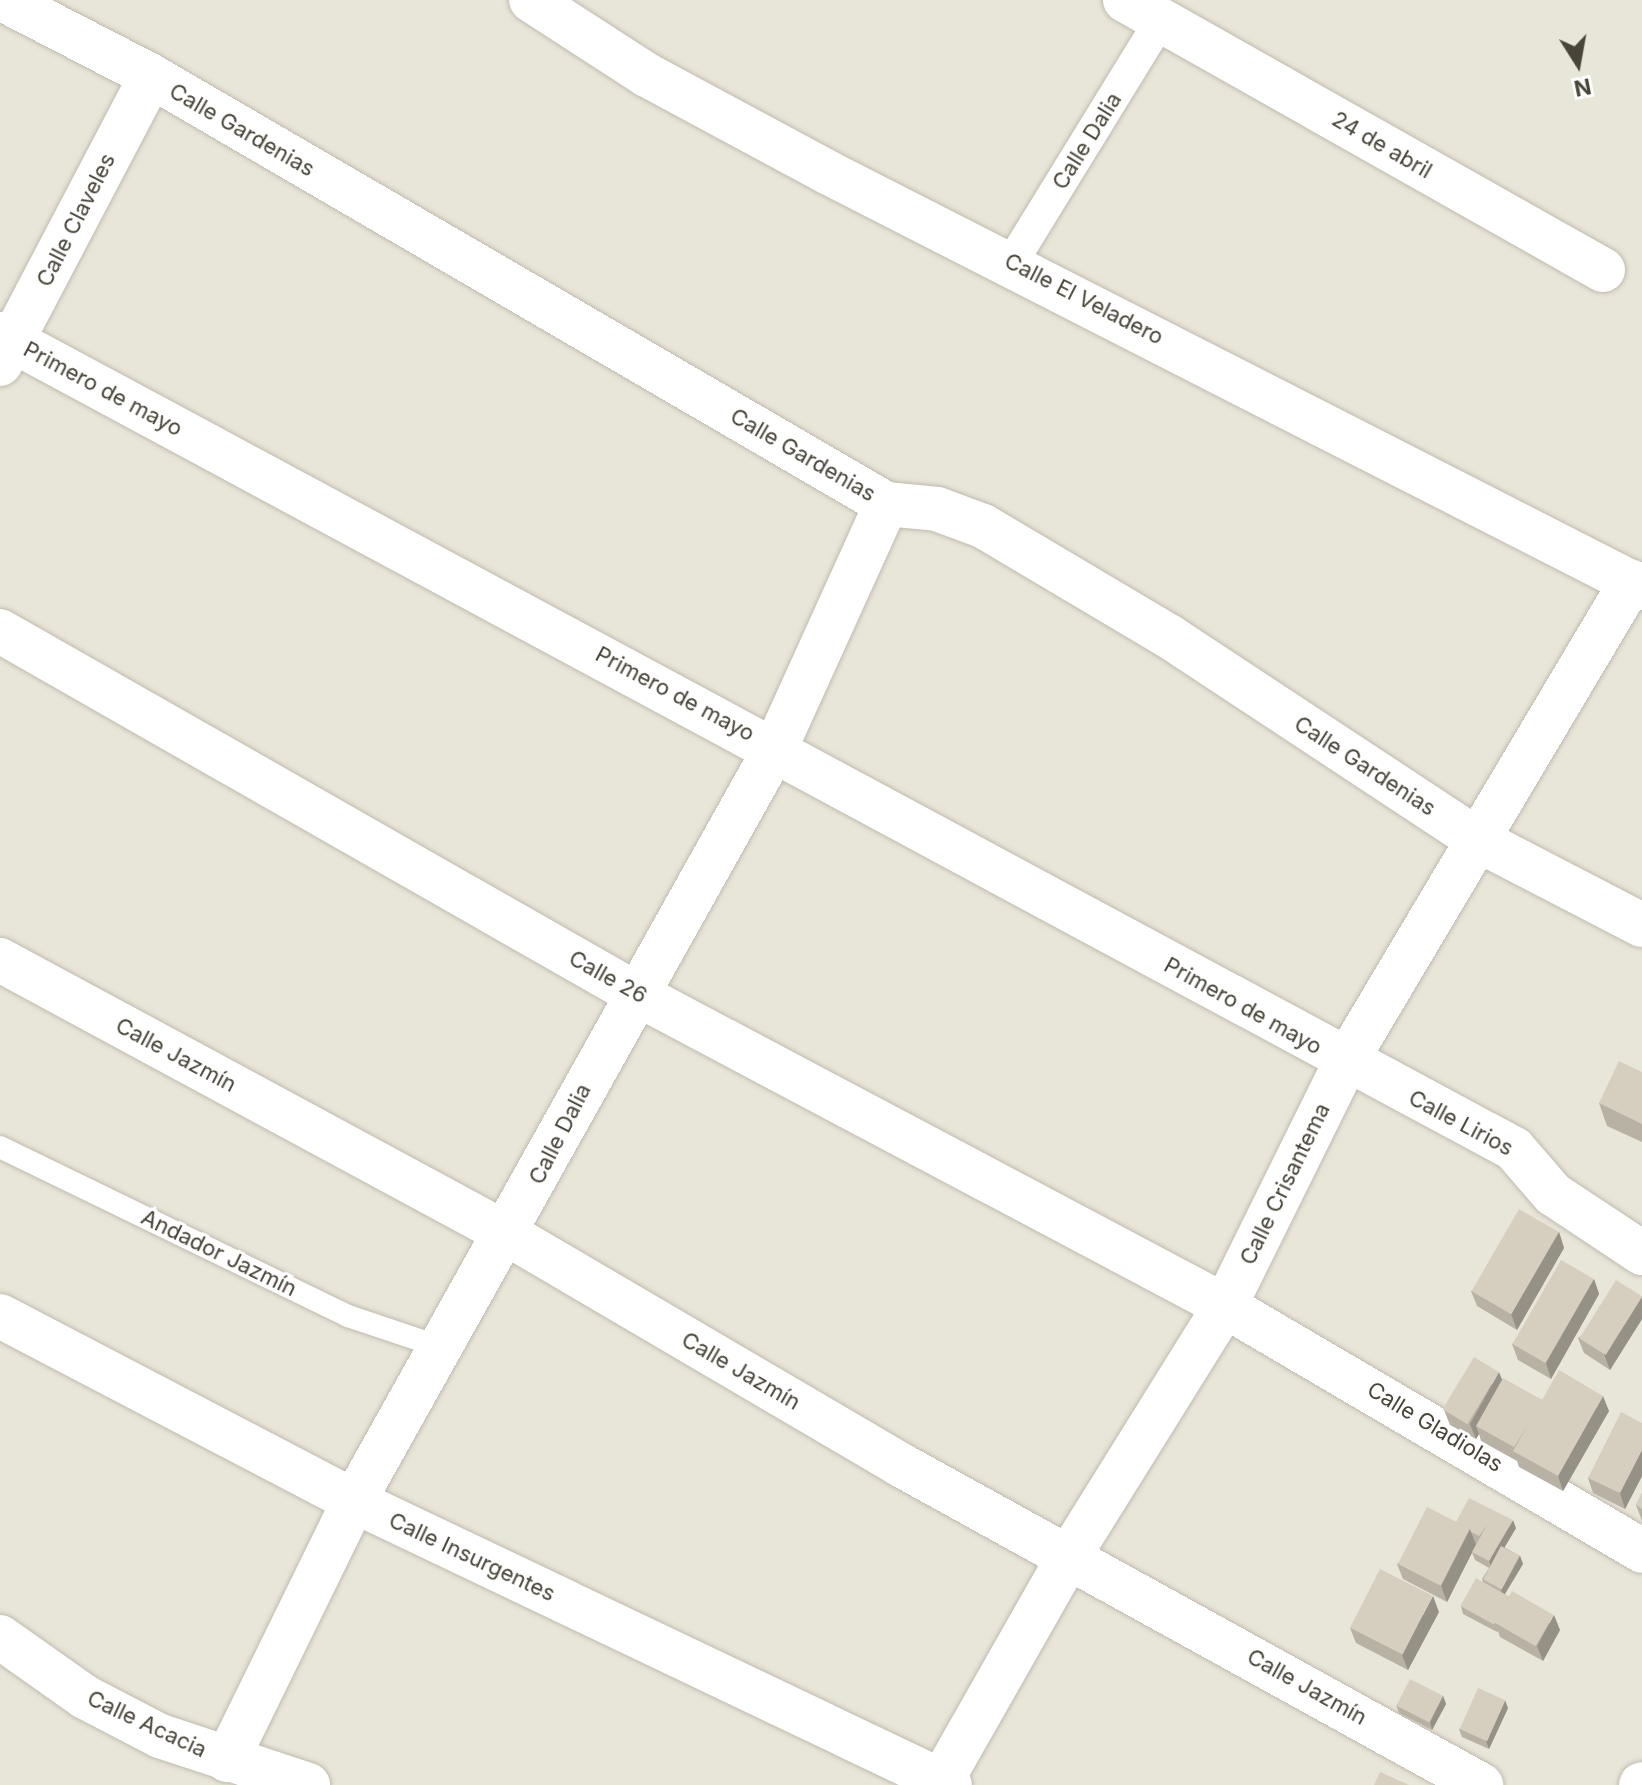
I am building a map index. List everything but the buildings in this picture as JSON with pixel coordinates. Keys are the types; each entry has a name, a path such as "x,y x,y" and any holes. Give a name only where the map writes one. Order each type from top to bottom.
{"street":[{"name":"Calle Gardenias","path":"4,0 151,76 886,504 937,509 983,526 1170,637 1476,839 1642,925"},
{"name":"Calle El Veladero","path":"531,0 647,75 827,172 1012,262 1636,585"},
{"name":"Calle Dalia","path":"1012,262 1153,7"},
{"name":"24 de abril","path":"1153,7 1603,270"},
{"name":"Calle Claveles","path":"4,346 151,76"},
{"name":"Primero de mayo","path":"4,346 776,747 1345,1063"},
{"name":"Calle Dalia","path":"227,1760 354,1501 509,1235 633,992 776,747 886,504"},
{"name":"Calle Crisantema","path":"943,1782 1071,1553 1225,1306 1345,1063 1476,839 1636,585"},
{"name":"Calle 26","path":"0,631 633,992 1225,1306"},
{"name":"Calle Jazmín","path":"0,960 509,1235 899,1464 1071,1553 1481,1785"},
{"name":"Calle Lirios","path":"1345,1063 1514,1149 1553,1194 1642,1253"},
{"name":"Calle Gladiolas","path":"1225,1306 1642,1551"},
{"name":"Calle Insurgentes","path":"0,1316 354,1501 943,1782"},
{"name":"Calle Acacia","path":"0,1637 85,1697 227,1760 308,1785"}],"lane":[{"name":"Andador Jazmín","path":"0,1147 348,1316 443,1348"}],"shaded area":[{"path":"0,0 1642,0 1642,1785 0,1785"}]}
